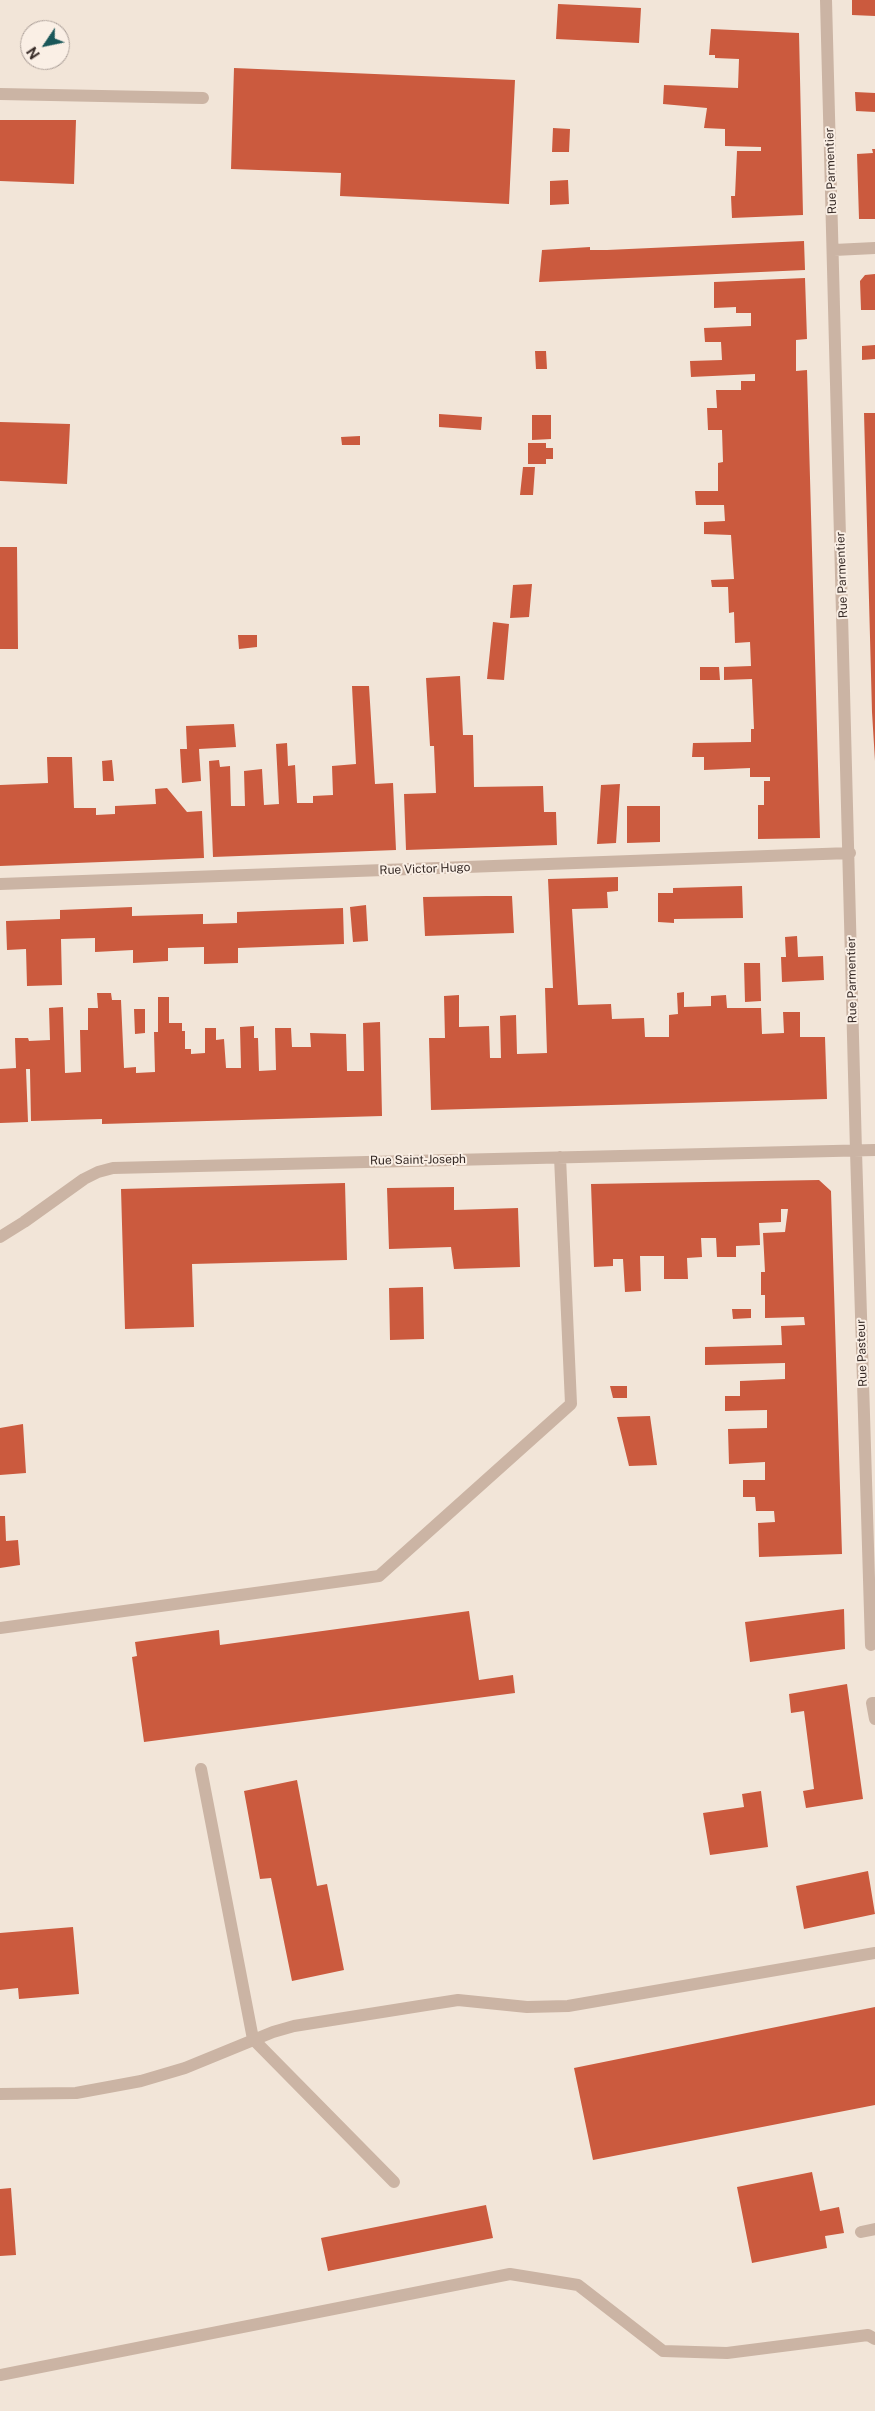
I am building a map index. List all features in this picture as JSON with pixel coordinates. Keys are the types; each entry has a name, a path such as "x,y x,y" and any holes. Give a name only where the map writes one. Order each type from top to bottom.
{"street":[{"name":"Rue Parmentier","path":"826,0 850,853 856,1151"},
{"path":"0,94 203,98"},
{"path":"834,250 875,248"},
{"name":"Rue Victor Hugo","path":"0,884 850,853"},
{"name":"Rue Saint-Joseph","path":"0,1237 84,1179 98,1172 113,1168 875,1150"},
{"name":"Rue Pasteur","path":"856,1151 871,1645"},
{"path":"0,1628 379,1576 571,1404 560,1157"},
{"path":"875,1703 872,1703 875,1719"},
{"path":"201,1769 253,2039 394,2182"},
{"path":"0,2094 76,2094 140,2081 185,2068 253,2039 294,2026 426,2004 458,2000 527,2007 568,2006 875,1953"},
{"path":"861,2232 875,2229"},
{"path":"0,2375 510,2274 578,2286 663,2352 727,2353 868,2336 875,2339"}],"building":[{"path":"852,0 875,0 875,16 852,15"},
{"path":"558,4 641,8 639,43 556,39"},
{"path":"711,29 799,33 803,215 732,218 731,196 735,196 737,151 761,151 761,147 725,146 725,129 704,128 707,108 663,104 664,85 738,88 739,59 715,58 715,55 709,55"},
{"path":"234,68 515,80 509,204 340,196 341,173 231,169"},
{"path":"855,92 875,93 875,112 856,111"},
{"path":"0,120 76,120 74,184 0,181"},
{"path":"553,128 570,129 569,152 552,152"},
{"path":"872,149 875,149 875,219 859,219 857,154 873,153"},
{"path":"568,180 569,204 550,205 550,181"},
{"path":"804,241 805,270 539,282 542,250 590,247 590,250 607,250"},
{"path":"875,274 875,310 861,310 860,281 865,275"},
{"path":"805,278 807,339 796,340 796,371 807,370 820,838 758,839 758,805 764,805 764,781 770,781 770,777 750,777 750,768 704,770 704,757 692,757 693,743 751,742 751,729 754,729 752,679 724,680 724,667 751,666 750,642 735,643 734,612 729,613 728,587 712,587 711,580 734,579 731,535 704,534 704,522 725,521 724,505 696,505 695,491 718,491 718,463 723,462 722,430 708,430 707,408 717,408 716,390 741,390 741,381 755,381 755,374 691,377 690,361 722,360 721,342 705,342 704,328 751,326 751,313 736,313 736,307 714,308 714,282"},
{"path":"875,345 875,359 862,360 862,346"},
{"path":"535,351 546,351 547,369 536,369"},
{"path":"864,413 875,413 875,761 872,712"},
{"path":"439,414 482,417 481,430 439,427"},
{"path":"532,415 551,415 551,439 532,440"},
{"path":"0,422 70,424 67,484 0,481"},
{"path":"360,436 360,445 342,445 341,437"},
{"path":"528,443 546,443 546,448 553,448 553,459 546,459 546,464 528,464"},
{"path":"523,467 535,467 533,495 520,495"},
{"path":"0,547 17,547 18,649 0,649"},
{"path":"532,584 529,617 510,618 513,585"},
{"path":"493,622 509,624 504,680 487,679"},
{"path":"238,635 257,635 257,647 239,649"},
{"path":"700,667 719,667 720,680 700,680"},
{"path":"460,676 463,735 473,735 474,787 543,786 544,812 556,812 557,845 406,850 404,794 436,793 434,746 430,746 426,678"},
{"path":"352,686 369,686 375,784 393,783 396,850 213,857 209,761 219,760 220,767 230,766 231,806 245,806 244,771 262,769 264,805 279,804 276,744 287,743 288,766 295,765 297,803 313,803 313,796 333,795 332,766 356,764"},
{"path":"234,724 236,747 199,749 201,781 182,783 180,749 187,749 186,726"},
{"path":"47,757 72,757 74,808 96,808 96,815 115,814 115,806 156,804 155,789 167,788 187,812 202,811 204,858 0,866 0,785 48,783"},
{"path":"112,760 114,781 103,781 102,761"},
{"path":"620,784 616,843 597,844 601,785"},
{"path":"627,806 660,806 660,842 627,843"},
{"path":"618,877 618,891 607,892 608,908 572,909 578,1005 611,1004 612,1019 644,1018 645,1037 669,1037 669,1015 678,1014 677,993 684,992 684,1007 711,1006 711,996 726,995 727,1008 761,1008 762,1034 784,1033 783,1012 800,1012 800,1037 825,1037 827,1099 431,1110 429,1038 445,1038 444,996 459,995 459,1027 489,1026 490,1058 501,1058 500,1016 516,1015 517,1054 547,1053 545,988 553,988 548,879"},
{"path":"742,886 743,918 674,919 674,923 658,922 658,893 673,893 673,888"},
{"path":"512,896 514,933 425,936 423,897"},
{"path":"366,905 368,941 353,942 350,907"},
{"path":"132,907 132,916 203,914 203,924 237,923 237,912 343,908 344,944 238,948 238,963 204,964 204,947 168,948 168,961 133,963 133,950 95,952 95,938 61,939 62,985 27,986 26,949 7,950 6,921 60,919 60,910"},
{"path":"797,936 798,957 823,956 824,980 782,982 781,957 786,957 785,937"},
{"path":"744,963 760,963 761,1001 745,1002"},
{"path":"97,993 111,993 112,1000 121,1000 124,1068 136,1067 136,1073 155,1072 154,1032 158,1032 158,997 169,997 169,1023 182,1023 182,1031 185,1031 185,1049 191,1049 191,1054 205,1053 205,1028 216,1028 216,1040 224,1039 226,1068 241,1068 240,1027 254,1026 254,1038 258,1038 259,1071 276,1070 275,1028 291,1028 292,1047 311,1047 310,1033 346,1034 347,1071 364,1071 363,1023 380,1022 382,1116 102,1124 102,1119 31,1121 30,1069 26,1069 28,1122 0,1123 0,1069 16,1068 15,1038 28,1038 29,1041 50,1040 49,1008 63,1007 65,1073 81,1072 80,1030 88,1030 88,1008 98,1008"},
{"path":"134,1009 145,1009 145,1033 135,1034"},
{"path":"819,1180 831,1191 842,1554 759,1557 758,1523 775,1522 774,1511 756,1511 755,1497 743,1497 743,1480 765,1480 765,1462 729,1464 728,1429 767,1428 767,1410 725,1411 725,1396 740,1396 740,1381 785,1379 785,1363 705,1365 705,1347 782,1345 781,1326 805,1325 804,1317 765,1318 765,1295 761,1295 761,1272 765,1272 763,1233 785,1232 788,1209 781,1209 781,1222 759,1223 760,1245 736,1246 736,1257 717,1257 716,1238 701,1238 702,1257 687,1258 688,1279 664,1279 664,1256 640,1256 641,1291 625,1292 623,1259 613,1259 613,1266 594,1267 591,1184"},
{"path":"345,1183 347,1260 192,1264 194,1327 125,1329 121,1189"},
{"path":"454,1187 454,1210 518,1208 520,1267 454,1269 451,1247 389,1249 387,1188"},
{"path":"423,1287 424,1339 390,1340 389,1288"},
{"path":"732,1309 751,1309 751,1318 733,1319"},
{"path":"610,1386 627,1386 627,1398 613,1398"},
{"path":"650,1416 657,1465 629,1466 617,1417"},
{"path":"23,1424 26,1473 0,1475 0,1428"},
{"path":"0,1516 5,1516 6,1541 18,1540 20,1565 0,1568"},
{"path":"844,1609 845,1649 750,1662 745,1622"},
{"path":"469,1611 479,1680 513,1675 515,1693 144,1742 132,1657 137,1656 135,1642 219,1630 220,1645"},
{"path":"847,1684 863,1799 806,1808 803,1791 814,1789 804,1711 791,1713 789,1694"},
{"path":"297,1780 317,1886 327,1884 344,1970 292,1981 271,1878 260,1879 244,1791"},
{"path":"761,1791 768,1847 710,1855 703,1813 744,1807 742,1794"},
{"path":"868,1871 875,1914 804,1929 796,1886"},
{"path":"73,1927 79,1994 19,1999 18,1988 0,1990 0,1933"},
{"path":"875,2007 875,2105 593,2160 574,2068"},
{"path":"812,2172 820,2211 839,2207 844,2233 825,2236 827,2248 752,2263 737,2187"},
{"path":"11,2188 16,2255 0,2256 0,2189"},
{"path":"486,2205 493,2238 328,2271 321,2238"}]}
